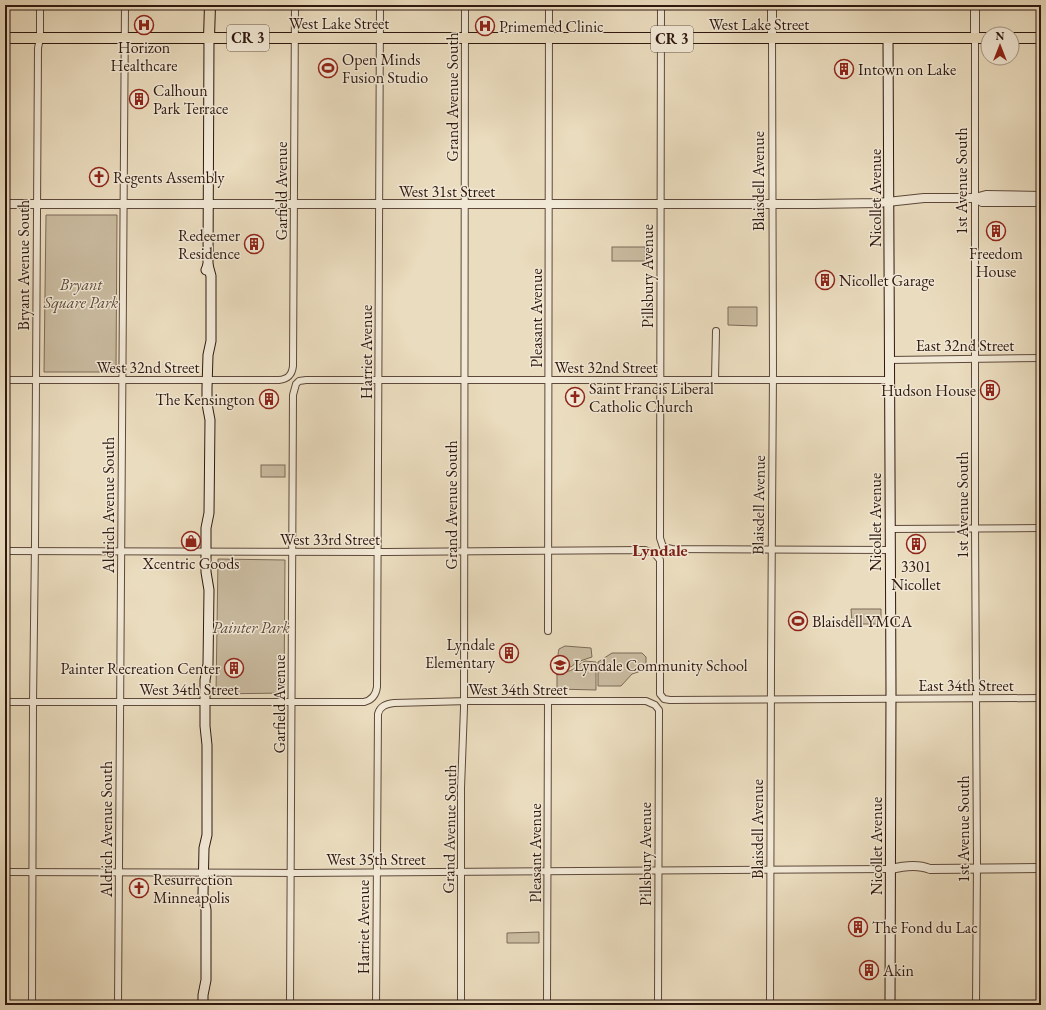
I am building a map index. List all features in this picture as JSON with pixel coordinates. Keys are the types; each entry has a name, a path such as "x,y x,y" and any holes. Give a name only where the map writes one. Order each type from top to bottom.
{"main road":[{"path":"203,1005 200,980 201,907 203,894 204,848 207,834 207,737 204,726 205,680 208,669 209,590 206,572 206,528 209,516 210,420 207,404 207,380 211,296 211,276 208,265 210,5"},
{"name":"West Lake Street","path":"5,38 888,38"},
{"name":"CR 3","path":"888,38 980,39"},
{"name":"Nicollet Avenue","path":"888,38 890,202 890,1005"},
{"path":"1020,38 1041,38"}],"street":[{"name":"Bryant Avenue South","path":"32,1005 36,204 40,5"},
{"name":"Aldrich Avenue South","path":"118,1005 125,5"},
{"name":"Garfield Avenue","path":"290,376 293,366 295,5"},
{"name":"Harriet Avenue","path":"372,698 376,693 377,687 380,5"},
{"name":"Grand Avenue South","path":"461,1005 461,788 464,701 465,5"},
{"name":"Pleasant Avenue","path":"548,631 549,5"},
{"name":"Pillsbury Avenue","path":"661,5 660,538 663,547 672,550 772,550"},
{"name":"Blaisdell Avenue","path":"770,1005 773,380 772,5"},
{"name":"1st Avenue South","path":"975,5 975,528 978,869 976,1005"},
{"path":"975,198 986,195 1041,196"},
{"name":"West 31st Street","path":"5,204 660,205 890,202 924,198 975,198"},
{"path":"975,198 982,202 1041,202"},
{"path":"715,380 716,331"},
{"name":"East 32nd Street","path":"890,360 1041,358"},
{"name":"West 32nd Street","path":"5,380 279,380 290,376"},
{"name":"West 32nd Street","path":"300,381 889,380"},
{"name":"Garfield Avenue","path":"290,1005 294,394 296,384 300,381"},
{"path":"890,529 1041,528"},
{"name":"West 33rd Street","path":"5,551 549,552 645,550 655,554 660,560 660,694 664,699 771,700"},
{"path":"772,550 890,550"},
{"name":"West 34th Street","path":"5,702 292,703 364,702 372,698"},
{"name":"East 34th Street","path":"891,699 1041,698"},
{"path":"771,700 891,699"},
{"name":"West 34th Street","path":"381,707 394,703 464,701 646,701 656,705"},
{"name":"Pleasant Avenue","path":"547,1005 548,702"},
{"name":"Pillsbury Avenue","path":"656,705 659,710 658,1005"},
{"name":"Harriet Avenue","path":"376,1005 378,714 381,707"},
{"path":"891,872 900,866 924,866 930,869 1041,868"},
{"name":"West 35th Street","path":"5,872 771,870 891,872"}],"green space":[{"name":"Bryant Square Park","path":"46,215 117,215 116,372 44,372"},
{"path":"612,247 645,247 645,261 612,261"},
{"path":"728,307 757,307 757,326 728,325"},
{"path":"261,465 285,465 285,477 261,477"},
{"name":"Painter Park","path":"218,559 285,560 284,693 216,694"},
{"path":"851,609 881,609 881,624 852,624"},
{"path":"565,646 591,648 592,657 577,662 571,667 563,666 559,660 558,654 559,649"},
{"path":"612,653 642,653 646,657 646,665 644,670 632,674 621,686 598,686 598,662"},
{"path":"585,661 596,662 596,690 557,689 557,668 569,671"},
{"path":"539,932 539,943 507,943 507,933"}],"place":[{"name":"Horizon Healthcare","path":"144,25"},
{"name":"Primemed Clinic","path":"485,26"},
{"name":"Open Minds Fusion Studio","path":"328,68"},
{"name":"Intown on Lake","path":"844,69"},
{"name":"Calhoun Park Terrace","path":"139,99"},
{"name":"Regents Assembly","path":"99,177"},
{"name":"Freedom House","path":"996,231"},
{"name":"Redeemer Residence","path":"254,244"},
{"name":"Nicollet Garage","path":"825,280"},
{"name":"Hudson House","path":"990,390"},
{"name":"Saint Francis Liberal Catholic Church","path":"575,397"},
{"name":"The Kensington","path":"269,399"},
{"name":"Xcentric Goods","path":"191,541"},
{"name":"3301 Nicollet","path":"916,544"},
{"name":"Blaisdell YMCA","path":"798,621"},
{"name":"Lyndale Elementary","path":"509,653"},
{"name":"Lyndale Community School","path":"560,665"},
{"name":"Painter Recreation Center","path":"234,668"},
{"name":"Resurrection Minneapolis","path":"139,888"},
{"name":"The Fond du Lac","path":"858,927"},
{"name":"Akin","path":"869,970"}],"district":[{"name":"Lyndale","path":"660,550"}]}
